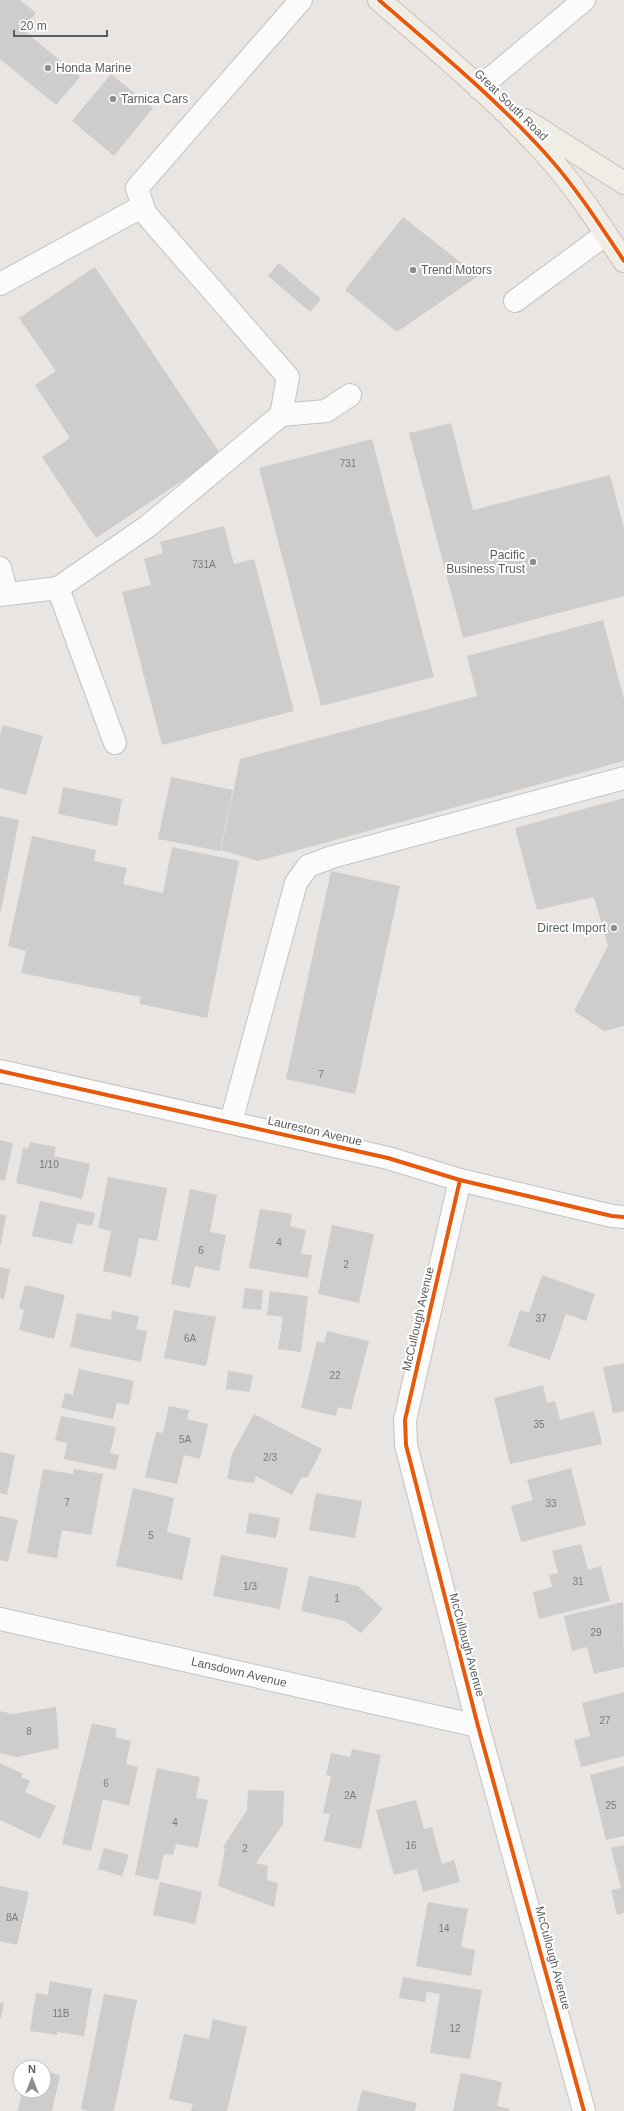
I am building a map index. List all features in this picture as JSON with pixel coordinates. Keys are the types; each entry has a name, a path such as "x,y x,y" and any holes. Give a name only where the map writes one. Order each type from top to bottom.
{"main road":[{"name":"Great South Road","path":"379,0 486,93 546,154 606,234 624,261"},
{"path":"486,93 624,183"}],"street":[{"path":"281,415 288,377 146,213 137,188 301,0"},
{"path":"486,93 584,0"},
{"path":"0,284 143,206"},
{"path":"515,301 606,234"},
{"path":"0,568 3,595 58,588 148,526 281,415 326,410 350,395"},
{"path":"58,588 115,744"},
{"path":"231,1122 296,883 308,866 332,856 624,778"},
{"name":"Laureston Avenue","path":"0,1071 388,1158 460,1180 612,1216 624,1217"},
{"name":"McCullough Avenue","path":"460,1180 405,1420 406,1445 478,1726 584,2111"},
{"name":"Lansdown Avenue","path":"0,1619 478,1726"}],"building":[{"path":"0,0 20,0 36,13 22,29 80,77 56,105 0,59"},
{"path":"111,74 153,108 114,156 72,121"},
{"path":"403,217 478,276 397,332 345,290"},
{"path":"279,263 321,299 310,312 268,276"},
{"path":"95,267 221,455 96,538 42,457 70,438 35,385 56,371 19,318"},
{"name":"Pacific Business Trust","path":"451,423 473,510 610,475 624,528 624,596 463,638 409,433"},
{"path":"372,439 434,677 321,706 259,468"},
{"path":"224,526 234,564 254,559 294,711 162,745 122,592 151,585 144,559 163,553 160,542"},
{"path":"603,620 624,699 624,761 258,861 221,850 240,759 477,696 467,656"},
{"path":"3,725 43,736 26,795 0,788 0,735"},
{"path":"171,777 233,790 220,851 158,839"},
{"path":"63,787 122,799 117,826 58,814"},
{"name":"Direct Import","path":"624,798 624,1026 604,1031 574,1011 608,946 594,897 537,910 515,828"},
{"path":"0,816 19,820 1,911 0,911"},
{"path":"32,836 96,850 94,861 127,868 123,884 163,893 172,847 239,861 207,1018 140,1004 141,997 21,973 26,951 8,946"},
{"path":"331,871 400,886 355,1094 286,1079"},
{"path":"0,1140 13,1143 5,1181 0,1180"},
{"path":"30,1142 56,1147 54,1156 90,1164 82,1199 16,1183 23,1148 28,1149"},
{"path":"108,1177 167,1188 157,1241 139,1238 131,1277 103,1271 111,1231 98,1228"},
{"path":"190,1189 217,1195 210,1232 226,1235 219,1271 195,1266 190,1288 171,1284"},
{"path":"40,1201 95,1213 92,1226 77,1223 72,1244 32,1236"},
{"path":"260,1209 292,1214 290,1226 306,1230 301,1254 312,1255 308,1278 249,1268"},
{"path":"0,1214 6,1215 1,1245 0,1245"},
{"path":"332,1225 374,1234 359,1303 318,1294"},
{"path":"0,1267 10,1269 4,1299 0,1298"},
{"path":"542,1275 595,1294 586,1321 566,1314 550,1360 508,1346 520,1310 529,1313"},
{"path":"25,1285 65,1295 54,1339 19,1330 24,1310 19,1308"},
{"path":"245,1288 263,1290 261,1310 242,1308"},
{"path":"270,1291 308,1296 301,1352 278,1349 283,1317 267,1315"},
{"path":"174,1310 216,1317 206,1366 164,1358"},
{"path":"112,1311 139,1316 136,1329 147,1331 141,1362 70,1347 77,1313 111,1320"},
{"path":"327,1331 369,1341 351,1410 338,1407 336,1416 301,1408 317,1341 324,1343"},
{"path":"624,1363 624,1411 613,1413 603,1367"},
{"path":"79,1369 134,1381 129,1405 117,1403 113,1419 61,1408 65,1393 73,1395"},
{"path":"228,1371 253,1375 250,1392 226,1389"},
{"path":"543,1385 547,1403 555,1401 560,1420 594,1411 602,1444 510,1464 494,1398"},
{"path":"169,1406 189,1410 187,1419 208,1424 200,1459 184,1455 177,1484 145,1477 156,1432 163,1433"},
{"path":"254,1414 322,1449 308,1477 301,1478 292,1495 256,1476 254,1483 227,1479 232,1454"},
{"path":"61,1416 116,1427 110,1453 119,1455 116,1470 64,1459 67,1443 55,1440"},
{"path":"0,1452 15,1455 7,1495 0,1493"},
{"path":"571,1468 586,1525 521,1542 511,1506 533,1500 527,1480"},
{"path":"43,1469 73,1474 74,1469 103,1474 91,1535 62,1530 57,1558 27,1553"},
{"path":"133,1488 174,1498 167,1532 191,1538 182,1580 116,1566"},
{"path":"316,1493 362,1501 355,1538 309,1530"},
{"path":"249,1513 280,1518 276,1538 246,1533"},
{"path":"0,1516 18,1520 8,1562 0,1560"},
{"path":"581,1544 588,1570 601,1566 610,1601 539,1619 533,1592 552,1587 549,1575 558,1573 552,1551"},
{"path":"221,1555 288,1568 280,1609 213,1596"},
{"path":"309,1576 358,1586 383,1609 361,1633 345,1621 301,1611"},
{"path":"623,1602 624,1667 594,1674 587,1647 572,1651 564,1616"},
{"path":"624,1692 624,1756 581,1767 574,1740 590,1736 582,1703"},
{"path":"56,1707 59,1748 17,1757 0,1753 0,1711 12,1714"},
{"path":"92,1723 117,1729 115,1737 131,1741 126,1764 138,1767 129,1806 103,1799 91,1851 62,1844"},
{"path":"352,1749 381,1755 361,1849 324,1841 330,1814 323,1813 331,1776 326,1775 331,1753 350,1757"},
{"path":"0,1763 23,1774 21,1777 30,1781 25,1792 56,1806 40,1839 0,1820"},
{"path":"624,1766 624,1836 606,1840 590,1775"},
{"path":"157,1768 200,1777 196,1798 208,1800 198,1848 176,1844 173,1855 164,1854 158,1880 135,1875"},
{"path":"248,1790 284,1791 283,1824 256,1863 268,1866 267,1880 278,1883 274,1907 218,1886 225,1849 223,1847 247,1810"},
{"path":"416,1800 424,1829 432,1827 442,1864 454,1860 460,1882 423,1892 417,1869 394,1875 376,1810"},
{"path":"624,1845 624,1913 617,1915 611,1890 621,1888 611,1848"},
{"path":"104,1848 129,1855 122,1876 98,1869"},
{"path":"160,1882 202,1892 195,1924 153,1915"},
{"path":"0,1886 29,1892 17,1945 0,1941"},
{"path":"428,1902 468,1909 461,1947 475,1950 471,1976 416,1966"},
{"path":"403,1977 482,1990 470,2059 430,2053 440,1994 427,1992 425,2002 399,1998"},
{"path":"50,1981 92,1989 84,2036 57,2032 57,2035 30,2031 36,1993 48,1995"},
{"path":"104,1994 137,2000 114,2111 89,2111 81,2109"},
{"path":"0,2003 4,2003 1,2018 0,2018"},
{"path":"213,2019 247,2027 227,2111 191,2111 193,2104 169,2099 184,2034 209,2039"},
{"path":"52,2073 60,2075 52,2111 18,2111 20,2099 52,2099"},
{"path":"461,2073 502,2082 497,2106 510,2109 509,2111 453,2111"},
{"path":"362,2090 417,2103 415,2111 357,2111"}],"cycle path":[{"path":"379,0 443,55 526,132 577,192 624,261"},
{"path":"0,1071 388,1158 460,1180 612,1216 624,1217"},
{"path":"460,1180 405,1420 406,1445 478,1726 584,2111"}],"place":[{"name":"Honda Marine","path":"48,68"},
{"name":"Tarnica Cars","path":"113,99"},
{"name":"Trend Motors","path":"413,270"},
{"name":"Pacific Business Trust","path":"533,562"},
{"name":"Direct Import","path":"614,928"}]}
